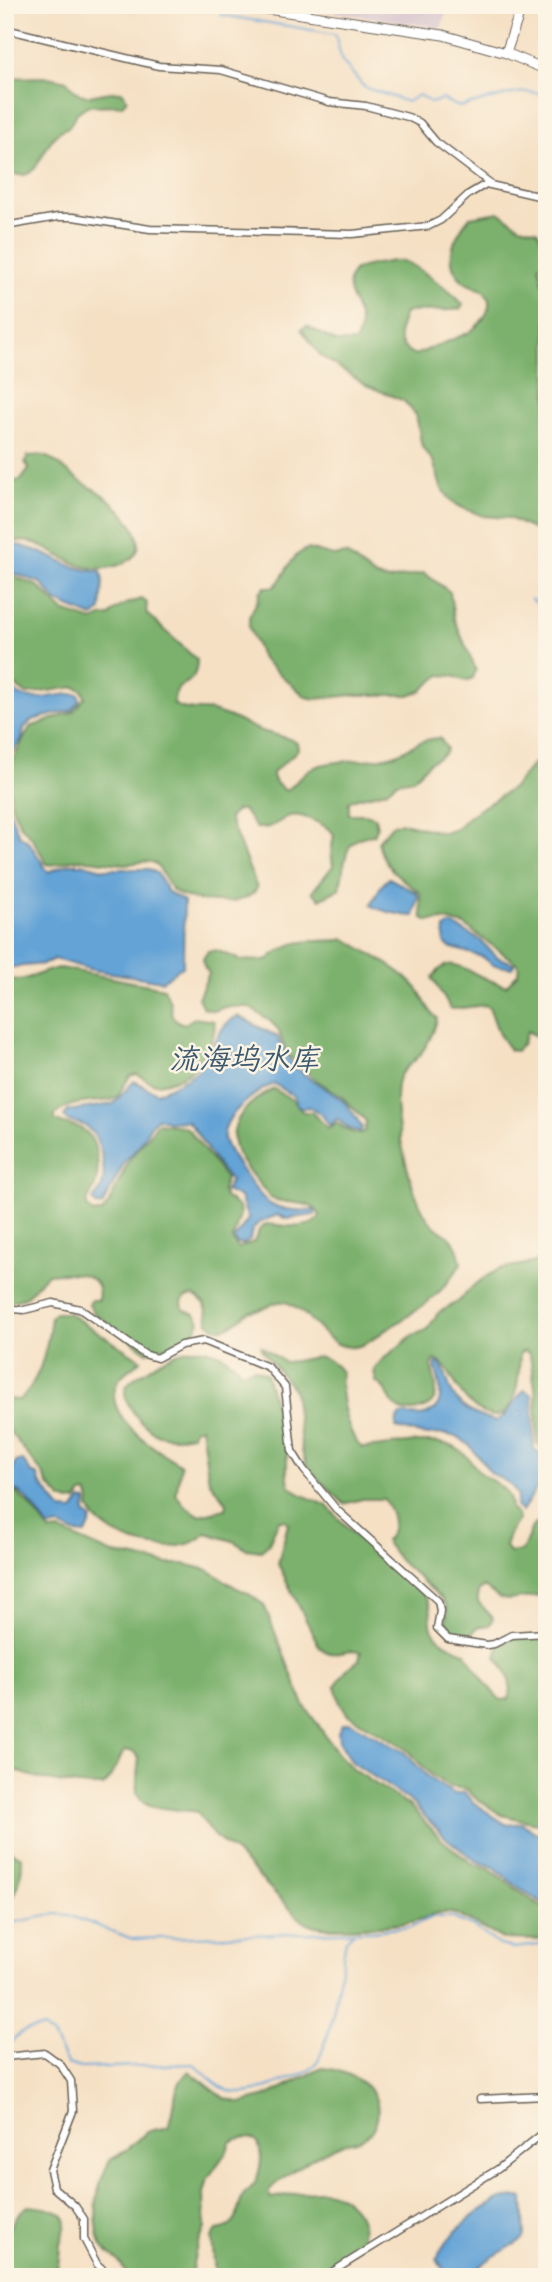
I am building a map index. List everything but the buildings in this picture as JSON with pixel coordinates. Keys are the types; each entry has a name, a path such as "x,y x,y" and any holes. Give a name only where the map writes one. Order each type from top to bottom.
{"street":[{"path":"239,5 443,35 506,53 547,70"},
{"path":"506,53 522,5"},
{"path":"5,29 159,66 221,70 329,102 366,106 408,117 420,123 444,148 491,185"},
{"path":"5,226 73,217 150,229 352,234 429,226 441,220 469,194 485,184 547,198"},
{"path":"5,1308 24,1310 53,1303 80,1309 153,1358 181,1345 204,1341 263,1364 285,1387 292,1451 304,1470 336,1509 438,1601 440,1611 437,1628 440,1634 448,1639 487,1645 512,1635 547,1633"},
{"path":"5,2057 45,2053 61,2064 71,2081 73,2112 50,2170 54,2188 80,2212 84,2219 84,2239 97,2263 111,2277"},
{"path":"480,2099 547,2096"},
{"path":"324,2277 498,2169 547,2130"}],"shaded area":[{"path":"288,5 449,5 441,28"}],"green space":[{"path":"48,77 67,81 73,89 86,96 123,92 127,100 122,105 87,106 77,113 69,127 54,137 30,173 5,173 5,78"},
{"path":"499,212 520,226 537,230 547,248 547,262 539,265 543,284 547,286 547,536 509,518 483,516 452,502 441,487 433,461 422,447 416,415 404,401 366,385 321,356 301,329 307,326 336,342 355,342 360,322 351,296 349,279 354,271 363,267 402,261 416,267 463,305 460,309 405,313 399,332 404,347 415,355 468,333 486,315 488,298 483,291 466,283 458,275 453,267 452,250 470,217"},
{"path":"28,456 48,458 111,501 134,528 138,538 135,555 112,567 91,568 73,563 34,543 5,541 5,480 9,483 21,480 29,469 25,462"},
{"path":"308,549 333,556 346,554 376,577 388,580 424,573 450,592 454,619 476,670 473,678 466,681 440,675 412,695 353,695 316,699 306,697 262,659 249,627 249,617 260,592 265,587 274,587 293,560"},
{"path":"5,573 38,586 63,611 93,621 110,616 120,607 142,599 147,603 146,613 197,660 193,676 177,690 174,704 187,709 212,711 297,743 298,749 272,774 276,783 286,791 307,771 319,766 390,756 432,739 440,738 447,749 413,779 397,782 386,791 349,802 349,814 375,817 377,828 374,835 355,840 350,846 339,889 320,899 312,892 333,866 331,852 334,834 319,823 298,816 287,817 265,828 256,828 243,810 237,810 229,818 257,888 251,895 230,902 203,901 179,894 151,862 127,864 80,860 47,864 32,838 20,825 11,804 9,774 12,761 30,727 73,712 85,697 82,690 75,687 27,694 5,679"},
{"path":"547,756 547,1042 527,1031 523,1043 516,1051 510,1050 499,1034 489,1007 485,1005 450,1008 432,978 443,967 454,965 506,986 518,973 519,965 464,925 446,920 427,921 422,917 420,893 388,865 378,841 392,825 403,823 444,833 456,829 469,816 514,787 533,764"},
{"path":"346,939 408,979 437,1018 425,1048 400,1076 396,1099 404,1154 421,1207 434,1226 452,1240 459,1252 461,1263 438,1293 408,1316 369,1341 354,1347 343,1346 331,1340 302,1312 287,1303 277,1302 251,1311 225,1328 214,1327 208,1323 207,1309 201,1300 193,1295 184,1298 182,1302 183,1309 195,1314 200,1321 197,1328 178,1343 147,1352 94,1313 89,1305 91,1300 98,1300 98,1290 90,1278 82,1275 47,1274 29,1294 19,1300 5,1300 5,978 20,980 60,968 164,988 172,1016 179,1022 185,1024 194,1018 214,1021 214,1033 208,1047 189,1072 156,1084 137,1074 130,1076 117,1097 67,1107 55,1115 55,1120 82,1129 94,1145 97,1176 87,1203 93,1213 102,1213 129,1160 158,1123 188,1129 226,1179 222,1190 225,1197 239,1207 240,1215 232,1240 238,1248 254,1242 259,1230 266,1224 302,1226 315,1222 320,1217 312,1207 271,1198 243,1164 237,1153 234,1132 241,1114 248,1107 274,1089 294,1101 303,1112 311,1112 328,1128 337,1123 358,1134 365,1131 366,1121 342,1097 316,1080 287,1054 278,1029 270,1021 249,1007 225,1007 214,1011 203,1008 198,998 209,973 203,959 208,951 216,950 241,960 267,961 295,943"},
{"path":"547,1260 547,1454 537,1444 536,1394 530,1355 525,1351 520,1353 514,1398 504,1413 493,1416 473,1407 446,1369 435,1360 431,1366 436,1389 429,1406 412,1411 396,1407 384,1388 376,1382 374,1370 381,1361 413,1335 427,1330 438,1313 459,1301 475,1284 499,1269"},
{"path":"55,1313 68,1313 141,1360 120,1378 114,1391 115,1404 132,1429 157,1450 181,1465 176,1494 184,1505 199,1515 226,1509 227,1503 209,1481 201,1427 194,1429 192,1435 159,1435 134,1413 125,1390 132,1380 162,1360 186,1350 197,1349 220,1354 241,1372 255,1368 266,1374 287,1449 287,1475 290,1486 300,1494 326,1505 374,1555 425,1596 430,1606 431,1624 435,1634 444,1642 466,1653 501,1700 509,1699 510,1688 505,1671 496,1657 500,1644 511,1638 547,1637 547,1826 502,1815 475,1798 467,1789 450,1787 431,1775 404,1747 347,1714 340,1703 335,1686 349,1667 359,1660 361,1652 332,1653 318,1644 278,1564 288,1524 285,1520 279,1520 268,1545 261,1551 246,1549 233,1541 206,1533 194,1542 161,1547 125,1538 110,1530 97,1520 89,1508 87,1493 82,1494 77,1501 69,1502 48,1485 43,1474 5,1426 5,1399 19,1400 33,1383 48,1340 51,1317"},
{"path":"261,1346 284,1362 321,1357 334,1364 341,1372 341,1391 348,1423 356,1442 362,1448 425,1442 450,1445 463,1453 482,1474 504,1489 511,1509 517,1514 518,1520 505,1546 509,1553 522,1551 532,1527 537,1522 547,1526 547,1595 508,1600 499,1598 484,1587 478,1591 478,1602 493,1618 489,1625 478,1627 472,1634 452,1633 446,1628 447,1609 442,1599 400,1561 385,1541 392,1531 393,1520 384,1499 362,1499 344,1504 309,1470 302,1452 294,1390"},
{"path":"5,1490 14,1491 29,1504 51,1532 61,1531 110,1553 208,1570 264,1605 304,1705 339,1755 354,1770 410,1806 443,1841 473,1864 489,1869 547,1911 547,1940 503,1939 456,1914 448,1913 417,1921 375,1926 331,1928 312,1925 298,1917 236,1853 213,1835 197,1812 145,1803 137,1792 139,1758 133,1751 124,1751 110,1779 103,1786 52,1781 5,1765"},
{"path":"5,1848 22,1857 22,1865 20,1879 5,1911"},
{"path":"322,2068 348,2074 370,2090 376,2100 378,2112 373,2129 366,2137 322,2153 291,2172 268,2192 271,2198 318,2191 342,2197 356,2210 360,2218 362,2236 358,2245 333,2264 304,2277 218,2277 215,2274 212,2237 217,2230 234,2222 244,2194 255,2183 261,2164 256,2141 241,2138 230,2142 227,2151 208,2178 204,2193 205,2228 195,2253 191,2277 129,2277 120,2263 105,2250 98,2233 96,2211 102,2178 111,2159 122,2154 150,2131 168,2127 178,2086 189,2071 224,2098 241,2103 266,2096"},
{"path":"28,2206 56,2211 64,2218 66,2225 60,2244 56,2271 58,2277 5,2277 5,2247 9,2228 13,2220"}],"water":[{"path":"5,544 19,545 76,567 101,571 101,610 93,617 57,602 41,583 5,570"},
{"path":"5,685 25,697 78,694 80,700 72,710 32,720 24,728 22,739 7,759 5,769"},
{"path":"5,787 8,807 19,835 29,842 48,872 69,864 84,864 103,869 149,869 157,873 168,892 184,901 183,966 162,981 93,970 54,959 44,964 5,968"},
{"path":"389,878 417,893 414,916 392,913 371,905 381,886"},
{"path":"449,925 480,940 497,957 514,964 512,968 493,965 483,957 449,947 444,942 445,928"},
{"name":"流海坞水库","path":"238,1016 278,1037 296,1068 342,1100 362,1127 360,1132 350,1129 337,1119 330,1126 322,1115 310,1107 302,1108 297,1105 294,1096 274,1084 250,1098 228,1121 224,1138 226,1144 237,1164 260,1194 277,1207 315,1210 315,1215 287,1219 278,1215 259,1223 250,1240 237,1244 234,1239 248,1219 240,1197 225,1191 231,1180 187,1121 170,1122 158,1118 125,1161 102,1206 96,1205 93,1200 100,1191 103,1176 100,1149 88,1128 68,1121 64,1116 68,1111 113,1104 134,1081 157,1093 184,1080 198,1070 224,1026"},
{"path":"438,1362 457,1401 482,1417 496,1421 525,1390 532,1395 534,1449 547,1459 547,1472 522,1511 516,1507 518,1495 510,1484 491,1473 471,1447 460,1438 445,1434 424,1435 396,1428 397,1419 401,1415 422,1416 437,1406 440,1393 435,1365"},
{"path":"23,1461 32,1473 38,1476 40,1483 62,1510 73,1511 81,1500 87,1501 85,1513 92,1520 86,1534 74,1533 61,1526 49,1528 26,1498 5,1487 5,1480 12,1476 14,1464"},
{"path":"350,1722 404,1752 429,1778 454,1794 465,1792 474,1803 507,1825 522,1823 536,1833 547,1830 547,1907 494,1867 476,1861 447,1839 410,1801 352,1762 339,1741 338,1732 342,1724"},
{"path":"523,2198 525,2236 522,2240 466,2277 448,2276 437,2259 446,2242 489,2205 502,2199"}],"waterway":[{"path":"223,5 221,15 335,34 342,61 364,87 407,102 419,95 431,103 442,99 459,107 511,94 547,94"},
{"path":"531,599 540,609 543,630 547,632"},
{"path":"5,1924 57,1914 68,1915 133,1939 371,1931 410,1927 433,1917 451,1917 474,1927 499,1945 513,1948 547,1944"},
{"path":"5,2051 20,2033 43,2028 53,2036 67,2064 82,2068 194,2064 229,2091 248,2093 259,2090 303,2073 312,2068 319,2059 330,2028 346,1940 353,1932"}]}
